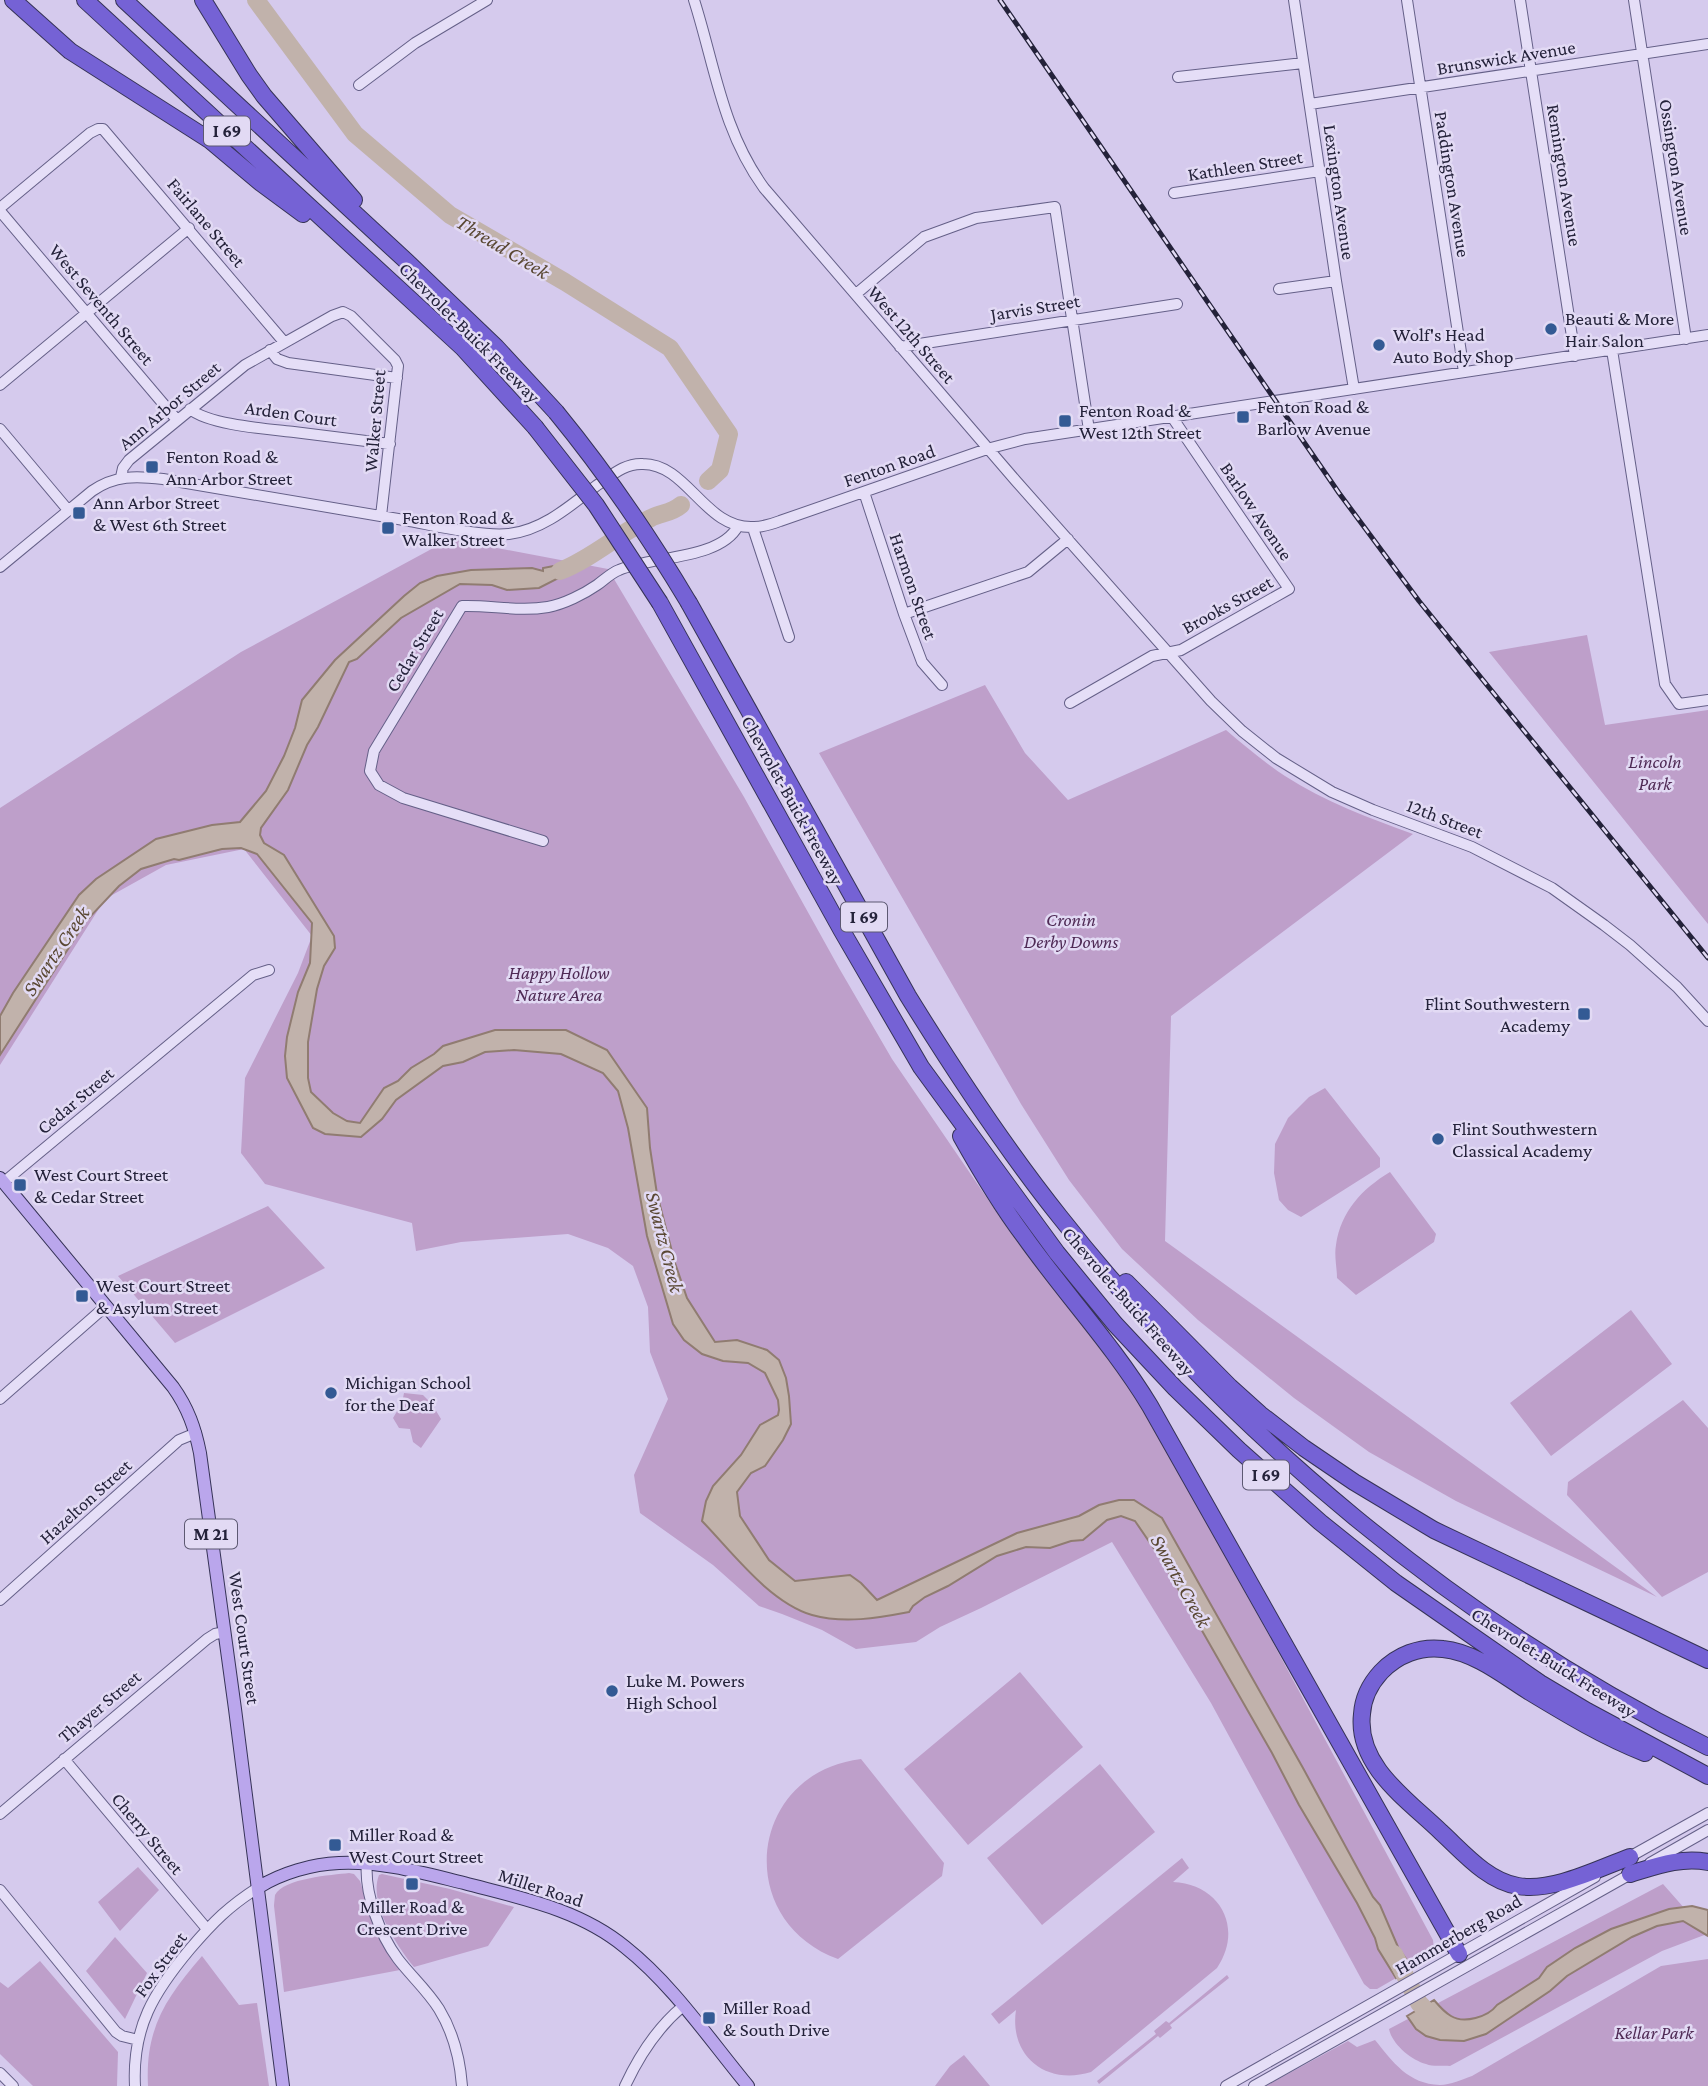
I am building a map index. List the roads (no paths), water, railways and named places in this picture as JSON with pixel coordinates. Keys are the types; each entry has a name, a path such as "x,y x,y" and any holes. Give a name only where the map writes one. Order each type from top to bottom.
{"highway":[{"path":"13,0 70,51 211,141 261,183 368,262"},
{"name":"Chevrolet-Buick Freeway","path":"85,0 463,348 535,427 596,505 660,604 921,1067 1057,1253 1142,1354 1203,1417 1285,1493 1395,1583 1485,1646 1587,1711 1708,1777"},
{"name":"Chevrolet-Buick Freeway","path":"124,0 496,347 556,412 597,462 628,505 689,603 908,996 982,1113 1059,1217 1151,1325 1280,1453 1375,1534 1432,1578 1537,1650 1651,1718 1708,1747"},
{"path":"204,0 264,96 403,258"},
{"path":"921,1067 993,1193 1053,1275 1118,1356 1150,1406 1459,1954"},
{"path":"1059,1217 1230,1387 1280,1430 1328,1465 1434,1530 1708,1660"},
{"path":"1630,1857 1558,1883 1537,1886 1518,1886 1490,1874 1376,1768 1369,1756 1361,1723 1364,1700 1375,1679 1392,1662 1413,1651 1434,1648 1456,1652 1489,1667 1618,1742 1708,1777"},
{"path":"1630,1874 1672,1862 1708,1862"}],"main road":[{"name":"West Court Street","path":"2,1180 181,1398 196,1433 225,1632 283,2086"},
{"name":"Miller Road","path":"258,1887 307,1868 338,1863 366,1863 431,1875 538,1903 574,1916 633,1953 652,1971 748,2086"}],"street":[{"path":"359,85 415,43 487,0"},
{"name":"West 12th Street","path":"694,0 725,112 746,161 764,188 987,449 1169,653"},
{"name":"Lexington Avenue","path":"1294,0 1354,390"},
{"name":"Paddington Avenue","path":"1407,0 1464,372"},
{"name":"Remington Avenue","path":"1520,0 1575,356"},
{"name":"Ossington Avenue","path":"1634,0 1686,339"},
{"name":"Brunswick Avenue","path":"1310,104 1708,44"},
{"path":"1178,77 1303,63"},
{"name":"Fairlane Street","path":"0,209 90,133 100,129 107,132 284,342"},
{"name":"Kathleen Street","path":"1174,193 1320,171"},
{"path":"856,294 923,237 976,218 1055,207 1089,430"},
{"name":"West Seventh Street","path":"0,209 177,420"},
{"path":"0,385 189,229"},
{"path":"1279,289 1336,281"},
{"name":"Jarvis Street","path":"900,347 1073,318 1177,304"},
{"name":"Ann Arbor Street","path":"0,567 96,488 121,477 126,462 239,369 334,314 342,312"},
{"name":"Walker Street","path":"342,312 351,317 396,360 398,366 382,516"},
{"name":"Fenton Road","path":"121,477 163,479 491,534 517,533 552,518 617,471 641,464 664,469 717,515 738,526 753,528 780,522 987,449 1025,439 1708,335"},
{"path":"270,350 277,359 288,363 397,377"},
{"path":"1612,350 1665,684 1679,704 1708,700"},
{"name":"Arden Court","path":"190,409 205,417 240,425 390,444"},
{"name":"Barlow Avenue","path":"1172,417 1289,589"},
{"path":"0,429 68,510"},
{"name":"Harmon Street","path":"864,492 922,662 942,685"},
{"name":"Cedar Street","path":"543,841 403,798 379,785 370,771 374,751 442,641 455,615 462,606 523,610 551,606 590,589 621,569 681,556 719,544 738,526"},
{"path":"753,528 789,637"},
{"path":"904,614 1028,572 1068,539"},
{"name":"Brooks Street","path":"1070,703 1152,656 1181,650 1289,589"},
{"name":"12th Street","path":"1169,653 1226,717 1276,758 1332,792 1472,846 1552,888 1630,945 1708,1021"},
{"name":"Cedar Street","path":"2,1180 253,975 269,970"},
{"path":"0,1399 106,1306"},
{"name":"Hazelton Street","path":"0,1600 182,1438 196,1433"},
{"name":"Thayer Street","path":"0,1814 207,1639 225,1632"},
{"name":"Cherry Street","path":"64,1759 207,1929"},
{"name":"Hammerberg Road","path":"1226,2086 1708,1813"},
{"name":"Hammerberg Road","path":"1254,2086 1708,1830"},
{"path":"366,1863 366,1882 382,1932 397,1958 426,1991 444,2019 454,2044 462,2086"},
{"name":"Fox Street","path":"135,2086 138,2039 147,2011 160,1986 207,1929 228,1908 258,1887"},
{"path":"0,1890 113,2029 119,2035 138,2039"},
{"path":"1459,1954 1468,1959 1479,1960"},
{"path":"625,2086 647,2047 666,2022 682,2007"},
{"path":"0,2073 13,2086"}],"water":[{"path":"569,561 586,564 539,588 507,590 492,585 460,584 401,618 357,659 349,662 307,745 288,790 261,828 260,835 264,843 284,855 334,936 335,948 324,966 317,989 308,1042 308,1078 311,1092 333,1113 347,1121 360,1123 384,1088 398,1081 411,1068 443,1046 495,1030 566,1030 607,1050 647,1108 657,1194 687,1298 715,1342 737,1340 767,1350 779,1360 786,1378 791,1424 765,1466 751,1473 737,1492 740,1516 769,1560 795,1581 850,1575 877,1600 1017,1533 1079,1516 1099,1505 1119,1500 1134,1500 1162,1518 1373,1897 1380,1905 1398,1947 1412,1968 1396,1978 1272,1753 1161,1559 1135,1521 1121,1516 1107,1520 1083,1540 1050,1548 1026,1547 997,1556 925,1597 909,1612 849,1620 812,1615 781,1599 752,1575 702,1521 706,1501 713,1486 741,1455 760,1425 778,1415 778,1400 765,1373 748,1363 723,1361 702,1354 684,1340 673,1324 647,1236 628,1128 618,1091 603,1073 561,1054 514,1050 485,1052 463,1062 443,1066 396,1100 382,1119 361,1137 325,1134 313,1128 287,1078 285,1056 298,992 310,963 312,923 257,854 241,848 174,859 141,869 119,886 86,921 0,1055 0,1016 79,895 96,879 156,839 212,825 240,822 266,791 284,756 302,700 335,660 404,596 420,583 437,576 471,570 532,568 543,571 543,568"},
{"path":"1692,1906 1708,1910 1708,1936 1683,1921 1657,1926 1632,1937 1567,1976 1550,1991 1486,2034 1464,2041 1440,2040 1426,2036 1416,2029 1407,2016 1434,2000 1446,2013 1456,2018 1482,2016 1539,1978 1547,1967 1575,1948 1611,1929 1669,1909"}],"waterway":[{"name":"Thread Creek","path":"256,0 355,134 450,215 565,282 670,348 729,434 720,470 708,481"},
{"name":"Thread Creek","path":"560,571 639,524 681,505"},
{"name":"Swartz Creek","path":"1394,1954 1419,2003 1439,2024"}],"railway":[{"path":"1000,0 1339,493 1419,601 1708,958"}],"place":[{"name":"Beauti & More Hair Salon","path":"1551,329"},
{"name":"Wolf's Head Auto Body Shop","path":"1379,345"},
{"name":"Fenton Road & Barlow Avenue","path":"1243,417"},
{"name":"Fenton Road & West 12th Street","path":"1065,421"},
{"name":"Fenton Road & Ann Arbor Street","path":"152,467"},
{"name":"Ann Arbor Street & West 6th Street","path":"79,513"},
{"name":"Fenton Road & Walker Street","path":"388,528"},
{"name":"Flint Southwestern Academy","path":"1584,1014"},
{"name":"Flint Southwestern Classical Academy","path":"1438,1139"},
{"name":"West Court Street & Cedar Street","path":"20,1185"},
{"name":"West Court Street & Asylum Street","path":"82,1296"},
{"name":"Michigan School for the Deaf","path":"331,1393"},
{"name":"Luke M. Powers High School","path":"612,1691"},
{"name":"Miller Road & West Court Street","path":"335,1845"},
{"name":"Miller Road & Crescent Drive","path":"412,1884"},
{"name":"Miller Road & South Drive","path":"709,2018"}],"park label":[{"name":"Lincoln Park","path":"1655,772"},
{"name":"Cronin Derby Downs","path":"1071,930"},
{"name":"Happy Hollow Nature Area","path":"559,983"},
{"name":"Kellar Park","path":"1654,2032"}]}
